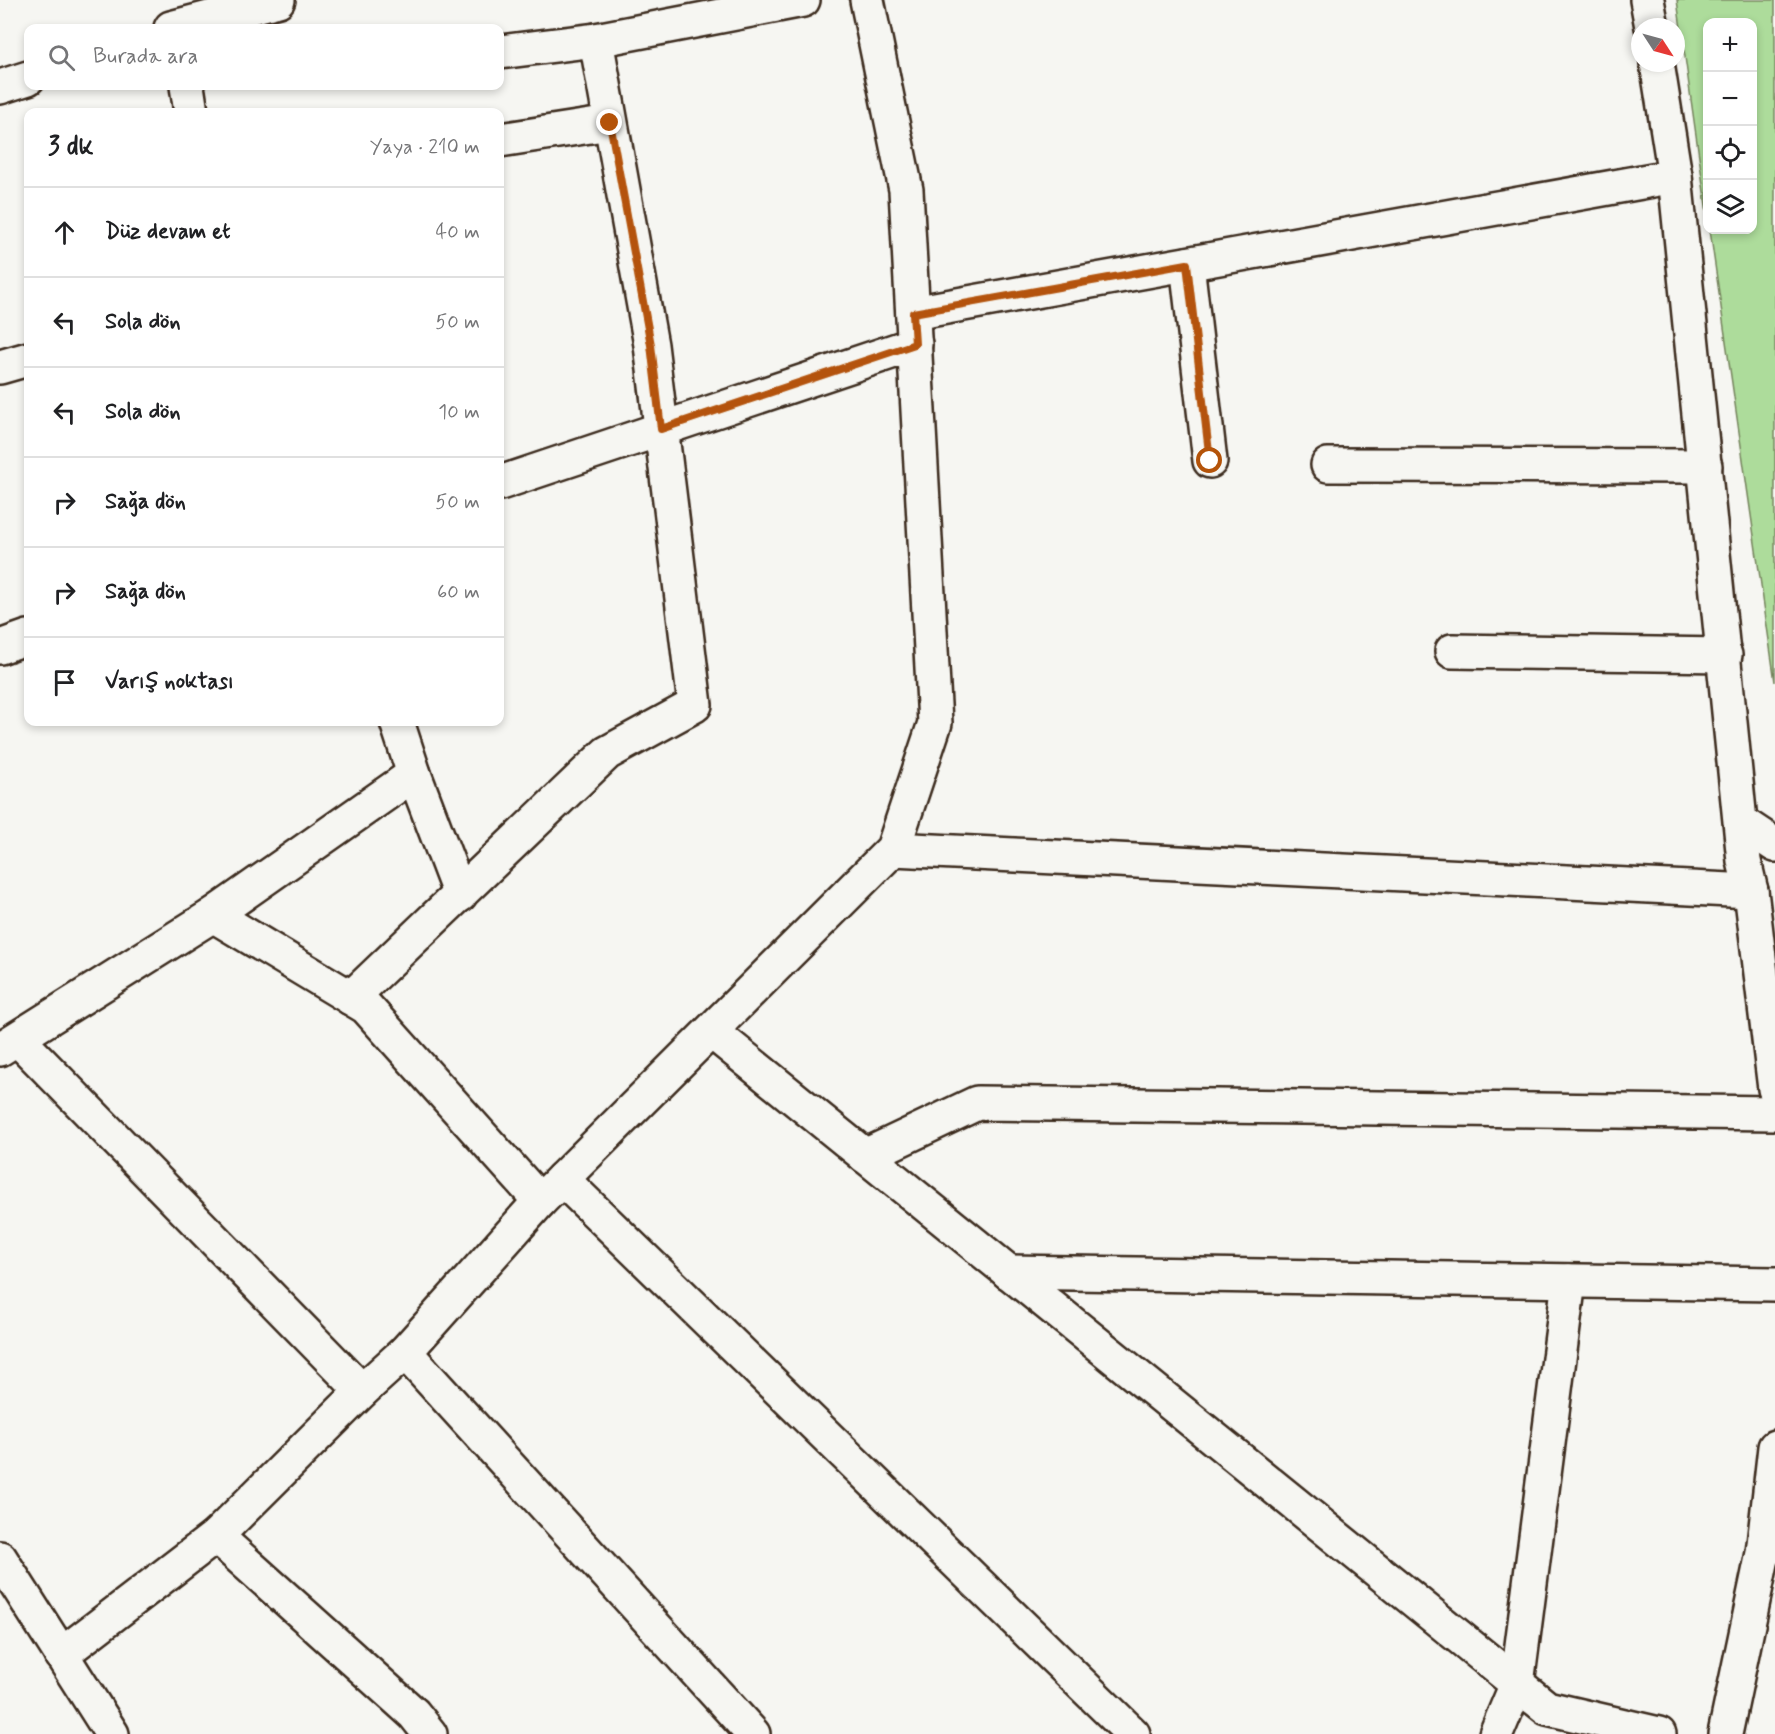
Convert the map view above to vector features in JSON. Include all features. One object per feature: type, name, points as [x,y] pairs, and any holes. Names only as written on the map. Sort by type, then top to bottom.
[{"type":"street","points":[[190,24],[278,0]]},
{"type":"street","points":[[504,52],[596,40],[803,0]]},
{"type":"street","points":[[61,1655],[216,1536],[362,1391],[405,1352],[551,1190],[893,849],[935,723],[906,190],[867,0]]},
{"type":"street","points":[[1647,0],[1650,18]]},
{"type":"street","points":[[351,998],[607,753],[695,705],[651,345],[596,40]]},
{"type":"street","points":[[1658,72],[1675,176],[1742,823],[1744,861],[1751,891],[1772,1043],[1775,1089]]},
{"type":"street","points":[[0,87],[24,79]]},
{"type":"street","points":[[188,90],[190,108]]},
{"type":"street","points":[[504,139],[610,123]]},
{"type":"street","points":[[504,482],[661,429],[914,329],[1187,264],[1675,176]]},
{"type":"street","points":[[1187,264],[1210,461]]},
{"type":"street","points":[[0,367],[24,359]]},
{"type":"street","points":[[1328,465],[1705,466]]},
{"type":"street","points":[[0,647],[24,638]]},
{"type":"street","points":[[1452,651],[1725,655]]},
{"type":"street","points":[[398,726],[459,895]]},
{"type":"street","points":[[362,1391],[9,1044],[213,915],[414,774]]},
{"type":"street","points":[[1742,823],[1775,845]]},
{"type":"street","points":[[893,849],[1751,891]]},
{"type":"street","points":[[213,915],[366,1007],[551,1190],[1133,1734]]},
{"type":"street","points":[[711,1031],[1547,1708],[1659,1734]]},
{"type":"street","points":[[865,1156],[977,1103],[1775,1113]]},
{"type":"street","points":[[1008,1272],[1775,1284]]},
{"type":"street","points":[[1496,1734],[1517,1684],[1569,1281]]},
{"type":"street","points":[[405,1352],[753,1734]]},
{"type":"street","points":[[1725,1734],[1763,1553],[1775,1447]]},
{"type":"street","points":[[216,1536],[414,1714],[430,1734]]},
{"type":"street","points":[[0,1558],[112,1734]]},
{"type":"green space","points":[[1677,0],[1775,0],[1775,682],[1711,234],[1757,234],[1757,18],[1703,18],[1703,185],[1685,57],[1685,18],[1680,18]]},
{"type":"route","points":[[610,123],[651,345],[661,429],[915,344],[913,313],[1187,264],[1210,461]]}]
